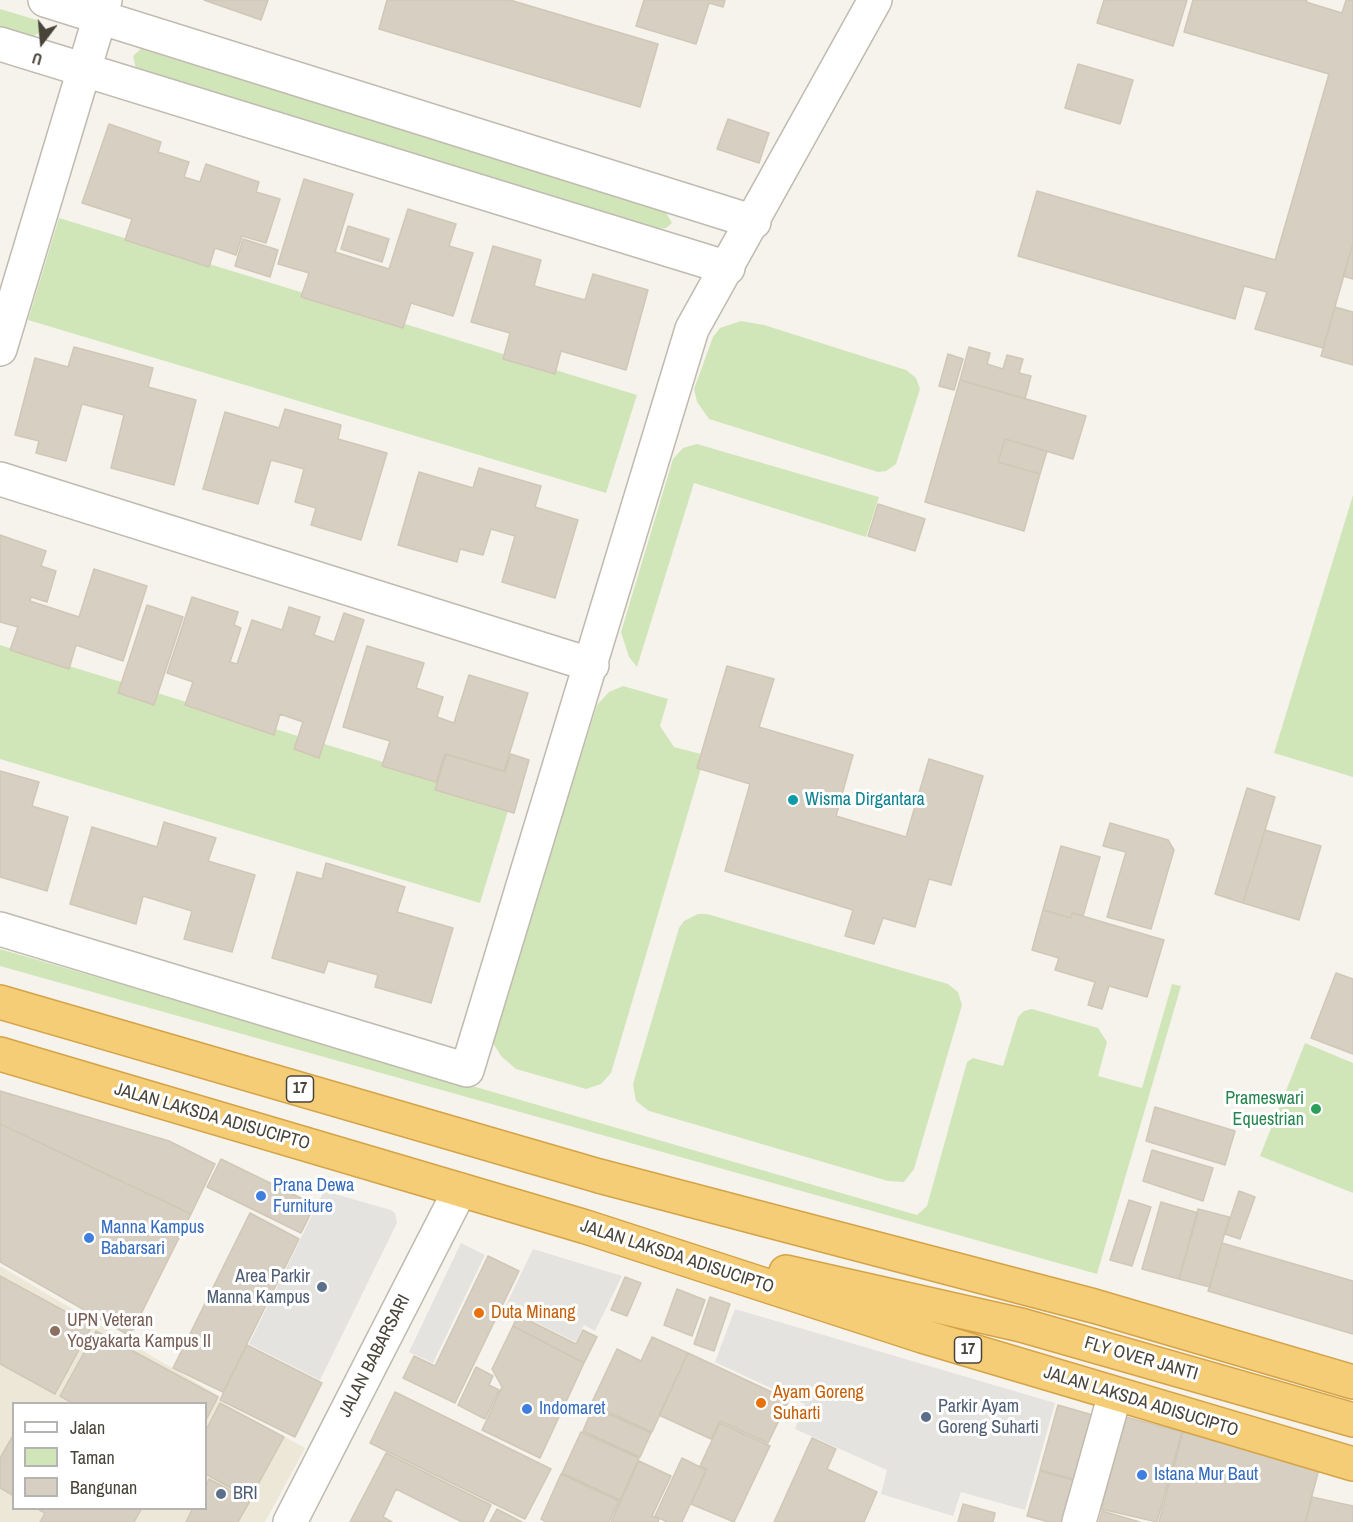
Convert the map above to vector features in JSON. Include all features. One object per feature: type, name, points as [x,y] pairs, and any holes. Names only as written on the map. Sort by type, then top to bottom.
[{"type":"highway","name":"17","points":[[0,1002],[599,1176],[1094,1306],[1353,1382]]},
{"type":"highway","name":"JALAN LAKSDA ADISUCIPTO","points":[[0,1054],[586,1227],[922,1336],[1353,1464]]},
{"type":"highway","name":"FLY OVER JANTI","points":[[586,1227],[1043,1331],[1353,1420]]},
{"type":"street","points":[[45,0],[103,8],[754,222]]},
{"type":"street","points":[[0,929],[467,1070],[592,665],[692,329],[754,222],[875,0]]},
{"type":"street","points":[[0,349],[12,263],[103,8]]},
{"type":"street","points":[[0,44],[728,268]]},
{"type":"street","points":[[0,479],[592,665]]},
{"type":"street","name":"JALAN BABARSARI","points":[[298,1519],[460,1190]]},
{"type":"street","points":[[1079,1522],[1115,1394]]},
{"type":"shaded area","name":"Area Parkir Manna Kampus","points":[[324,1191],[391,1210],[395,1213],[397,1223],[320,1380],[249,1344]]},
{"type":"shaded area","points":[[461,1243],[485,1255],[433,1363],[409,1352]]},
{"type":"shaded area","points":[[533,1249],[622,1276],[595,1331],[584,1325],[576,1342],[505,1307]]},
{"type":"shaded area","name":"UPN Veteran Yogyakarta Kampus II","points":[[0,1266],[219,1396],[218,1401],[305,1448],[265,1522],[0,1522]]},
{"type":"shaded area","name":"Parkir Ayam Goreng Suharti","points":[[735,1309],[1055,1403],[1025,1510],[961,1492],[953,1516],[881,1494],[887,1470],[795,1429],[805,1404],[715,1362]]},
{"type":"green space","points":[[0,9],[37,20],[40,32],[31,38],[0,28]]},
{"type":"green space","points":[[141,49],[664,209],[672,223],[666,228],[658,229],[136,69],[133,56]]},
{"type":"green space","points":[[59,218],[637,395],[606,493],[28,320]]},
{"type":"green space","points":[[741,321],[764,325],[906,370],[916,378],[920,389],[896,464],[886,471],[878,472],[709,419],[697,402],[694,389],[713,337],[720,328]]},
{"type":"green space","points":[[697,444],[879,497],[866,537],[694,483],[637,667],[629,657],[621,632],[673,459],[683,448]]},
{"type":"green space","points":[[1353,495],[1353,777],[1274,753]]},
{"type":"green space","points":[[0,645],[511,801],[480,903],[0,759]]},
{"type":"green space","points":[[623,686],[668,699],[660,726],[674,747],[705,755],[611,1073],[601,1084],[586,1089],[516,1069],[501,1056],[491,1040],[597,705],[609,692]]},
{"type":"green space","points":[[698,914],[707,914],[948,984],[958,992],[962,1005],[914,1169],[904,1182],[888,1181],[649,1111],[636,1101],[633,1084],[679,928],[684,921]]},
{"type":"green space","points":[[0,949],[917,1215],[927,1206],[967,1062],[973,1058],[1003,1066],[1018,1017],[1024,1011],[1032,1009],[1098,1028],[1107,1042],[1098,1076],[1142,1088],[1172,984],[1181,986],[1097,1274],[0,966]]},
{"type":"green space","name":"Prameswari Equestrian","points":[[1305,1043],[1353,1063],[1353,1193],[1260,1156]]},
{"type":"building","points":[[204,0],[268,0],[261,20]]},
{"type":"building","points":[[387,0],[510,0],[658,44],[640,107],[379,29]]},
{"type":"building","points":[[644,0],[725,0],[723,7],[709,3],[696,44],[636,26]]},
{"type":"building","points":[[1104,0],[1187,0],[1173,46],[1097,23]]},
{"type":"building","points":[[1193,0],[1307,0],[1306,2],[1342,13],[1346,0],[1353,0],[1353,244],[1323,348],[1255,329],[1267,292],[1244,286],[1235,319],[1018,256],[1037,191],[1275,260],[1329,74],[1184,32]]},
{"type":"building","points":[[1078,64],[1133,80],[1120,124],[1065,108]]},
{"type":"building","points":[[728,119],[769,133],[759,163],[717,149]]},
{"type":"building","points":[[109,124],[161,142],[158,152],[189,162],[184,177],[200,182],[206,164],[259,182],[256,192],[280,199],[266,243],[242,236],[236,255],[215,248],[209,267],[125,240],[132,219],[82,203]]},
{"type":"building","points":[[304,179],[353,194],[335,252],[389,269],[408,209],[456,224],[449,246],[473,253],[453,316],[411,303],[403,328],[301,297],[309,273],[278,264]]},
{"type":"building","points":[[348,226],[389,239],[382,262],[341,249]]},
{"type":"building","points":[[243,239],[278,250],[270,277],[235,266]]},
{"type":"building","points":[[1353,244],[1353,279],[1343,276]]},
{"type":"building","points":[[493,246],[541,260],[534,286],[585,300],[593,274],[648,290],[626,370],[561,351],[555,374],[503,359],[510,333],[471,322]]},
{"type":"building","points":[[1335,307],[1353,312],[1353,365],[1321,356]]},
{"type":"building","points":[[74,347],[153,368],[148,387],[196,400],[174,485],[111,468],[124,415],[82,404],[66,461],[36,453],[39,441],[15,435],[35,358],[68,367]]},
{"type":"building","points":[[969,347],[990,353],[987,364],[1003,369],[1007,355],[1023,359],[1019,373],[1031,376],[1025,399],[960,380]]},
{"type":"building","points":[[948,354],[963,359],[954,390],[939,386]]},
{"type":"building","points":[[960,380],[1086,416],[1073,459],[1005,439],[998,462],[1040,474],[1024,531],[925,502]]},
{"type":"building","points":[[285,409],[341,425],[338,439],[387,453],[361,540],[311,525],[316,508],[295,502],[304,469],[271,460],[258,504],[203,489],[225,412],[279,428]]},
{"type":"building","points":[[1005,439],[1047,451],[1040,474],[998,462]]},
{"type":"building","points":[[479,468],[541,486],[535,507],[578,520],[555,598],[502,582],[515,536],[491,529],[483,555],[460,549],[457,562],[398,545],[419,472],[473,488]]},
{"type":"building","points":[[878,504],[925,519],[915,551],[868,536]]},
{"type":"building","points":[[0,535],[46,551],[41,566],[56,571],[47,602],[31,597],[30,601],[79,617],[94,569],[147,586],[123,661],[76,645],[69,669],[10,650],[18,627],[0,622]]},
{"type":"building","points":[[192,597],[238,612],[234,625],[241,628],[230,662],[237,664],[252,620],[282,630],[289,607],[320,617],[314,635],[334,642],[344,613],[364,620],[319,758],[294,749],[303,722],[280,714],[274,735],[185,705],[193,682],[167,673]]},
{"type":"building","points":[[147,605],[183,617],[154,705],[118,693]]},
{"type":"building","points":[[367,646],[424,663],[416,688],[443,697],[437,717],[454,723],[469,675],[528,693],[504,771],[445,754],[436,782],[382,766],[390,741],[343,727]]},
{"type":"building","name":"Wisma Dirgantara","points":[[727,666],[774,679],[759,727],[853,755],[836,816],[906,837],[929,759],[983,776],[951,885],[929,879],[915,927],[883,918],[874,944],[845,936],[853,910],[725,871],[750,784],[697,768]]},
{"type":"building","points":[[446,754],[505,772],[511,754],[529,760],[514,813],[435,790]]},
{"type":"building","points":[[0,771],[39,782],[32,806],[68,817],[47,891],[0,877]]},
{"type":"building","points":[[1247,788],[1275,797],[1243,903],[1215,894]]},
{"type":"building","points":[[164,822],[216,838],[208,861],[255,875],[232,952],[184,939],[192,911],[143,896],[136,924],[70,904],[92,827],[157,847]]},
{"type":"building","points":[[1110,823],[1168,840],[1174,850],[1151,929],[1107,917],[1126,852],[1103,846]]},
{"type":"building","points":[[1265,830],[1321,846],[1299,920],[1243,903]]},
{"type":"building","points":[[1061,846],[1100,857],[1083,916],[1072,913],[1071,918],[1043,910]]},
{"type":"building","points":[[326,863],[405,887],[397,912],[453,928],[431,1003],[375,987],[378,975],[328,961],[324,973],[272,958],[297,872],[322,879]]},
{"type":"building","points":[[1043,910],[1071,918],[1072,913],[1164,940],[1147,997],[1109,986],[1102,1009],[1088,1005],[1095,982],[1055,970],[1059,958],[1032,950]]},
{"type":"building","points":[[1336,973],[1353,979],[1353,1054],[1311,1038]]},
{"type":"building","points":[[0,1091],[169,1141],[215,1164],[191,1214],[0,1124]]},
{"type":"building","points":[[1155,1107],[1235,1131],[1225,1165],[1146,1141]]},
{"type":"building","name":"Manna Kampus Babarsari","points":[[0,1124],[191,1214],[130,1336],[0,1262]]},
{"type":"building","points":[[1152,1150],[1213,1168],[1203,1201],[1143,1181]]},
{"type":"building","name":"Prana Dewa Furniture","points":[[221,1159],[315,1205],[301,1233],[207,1187]]},
{"type":"building","points":[[1239,1191],[1255,1197],[1240,1239],[1225,1234]]},
{"type":"building","points":[[1129,1200],[1151,1207],[1132,1266],[1110,1260]]},
{"type":"building","points":[[1161,1202],[1198,1213],[1179,1279],[1142,1269]]},
{"type":"building","points":[[1198,1209],[1229,1217],[1210,1287],[1179,1279]]},
{"type":"building","points":[[250,1213],[299,1239],[223,1392],[173,1368]]},
{"type":"building","points":[[1222,1243],[1353,1281],[1353,1334],[1208,1291]]},
{"type":"building","name":"Duta Minang","points":[[488,1256],[519,1271],[455,1403],[403,1378],[414,1356],[435,1366]]},
{"type":"building","points":[[0,1276],[92,1326],[55,1394],[0,1364]]},
{"type":"building","points":[[625,1277],[641,1283],[627,1316],[611,1310]]},
{"type":"building","points":[[677,1289],[705,1300],[692,1336],[664,1325]]},
{"type":"building","points":[[710,1297],[730,1304],[714,1351],[694,1344]]},
{"type":"building","points":[[518,1315],[576,1344],[583,1330],[597,1337],[584,1363],[513,1326]]},
{"type":"building","name":"Indomaret","points":[[513,1326],[584,1363],[540,1458],[482,1430],[502,1387],[492,1369]]},
{"type":"building","points":[[96,1331],[218,1397],[207,1418],[207,1402],[70,1402],[60,1396]]},
{"type":"building","points":[[652,1337],[688,1353],[652,1432],[591,1404],[617,1349],[641,1361]]},
{"type":"building","points":[[247,1345],[322,1383],[295,1437],[220,1400]]},
{"type":"building","points":[[688,1353],[789,1400],[768,1443],[720,1421],[711,1439],[659,1415]]},
{"type":"building","points":[[476,1367],[493,1376],[489,1385],[499,1390],[485,1419],[458,1405]]},
{"type":"building","points":[[395,1392],[551,1469],[525,1519],[370,1443]]},
{"type":"building","points":[[220,1403],[284,1437],[250,1499],[207,1475],[207,1428]]},
{"type":"building","points":[[1058,1405],[1103,1418],[1084,1482],[1040,1470]]},
{"type":"building","points":[[593,1407],[651,1433],[640,1457],[583,1431]]},
{"type":"building","points":[[1126,1417],[1182,1432],[1157,1522],[1101,1509]]},
{"type":"building","points":[[720,1423],[770,1446],[734,1522],[691,1504],[707,1469],[700,1466]]},
{"type":"building","points":[[581,1432],[639,1458],[620,1500],[562,1473]]},
{"type":"building","points":[[1183,1432],[1319,1469],[1305,1522],[1159,1522]]},
{"type":"building","points":[[12,1437],[12,1495],[0,1488],[0,1458]]},
{"type":"building","points":[[812,1438],[836,1449],[827,1469],[877,1492],[864,1522],[774,1522]]},
{"type":"building","points":[[386,1453],[491,1505],[483,1522],[462,1522],[396,1489],[383,1517],[392,1522],[350,1522]]},
{"type":"building","points":[[682,1458],[706,1470],[682,1522],[667,1522],[655,1516]]},
{"type":"building","points":[[639,1461],[671,1476],[652,1516],[659,1519],[658,1522],[611,1522]]},
{"type":"building","points":[[1040,1471],[1084,1483],[1073,1522],[1049,1522],[1027,1516]]},
{"type":"building","points":[[561,1474],[619,1501],[609,1522],[546,1522],[541,1519]]},
{"type":"building","name":"BRI","points":[[209,1479],[250,1501],[238,1522],[186,1522],[192,1510],[207,1510]]},
{"type":"building","points":[[1312,1497],[1353,1506],[1353,1522],[1306,1522]]},
{"type":"building","points":[[963,1504],[995,1513],[993,1522],[958,1522]]},
{"type":"building","points":[[497,1509],[522,1522],[490,1522]]},
{"type":"building","points":[[40,1510],[141,1510],[134,1522],[40,1522],[45,1513]]},
{"type":"building","points":[[1102,1511],[1140,1522],[1099,1522]]},
{"type":"place","name":"Wisma Dirgantara","points":[[793,800]]},
{"type":"place","name":"Prameswari Equestrian","points":[[1316,1109]]},
{"type":"place","name":"Prana Dewa Furniture","points":[[261,1196]]},
{"type":"place","name":"Manna Kampus Babarsari","points":[[89,1238]]},
{"type":"place","name":"Area Parkir Manna Kampus","points":[[322,1287]]},
{"type":"place","name":"Duta Minang","points":[[479,1313]]},
{"type":"place","name":"UPN Veteran Yogyakarta Kampus II","points":[[55,1331]]},
{"type":"place","name":"Ayam Goreng Suharti","points":[[761,1403]]},
{"type":"place","name":"Indomaret","points":[[527,1409]]},
{"type":"place","name":"Parkir Ayam Goreng Suharti","points":[[926,1417]]},
{"type":"place","name":"Istana Mur Baut","points":[[1142,1475]]},
{"type":"place","name":"BRI","points":[[221,1494]]}]
